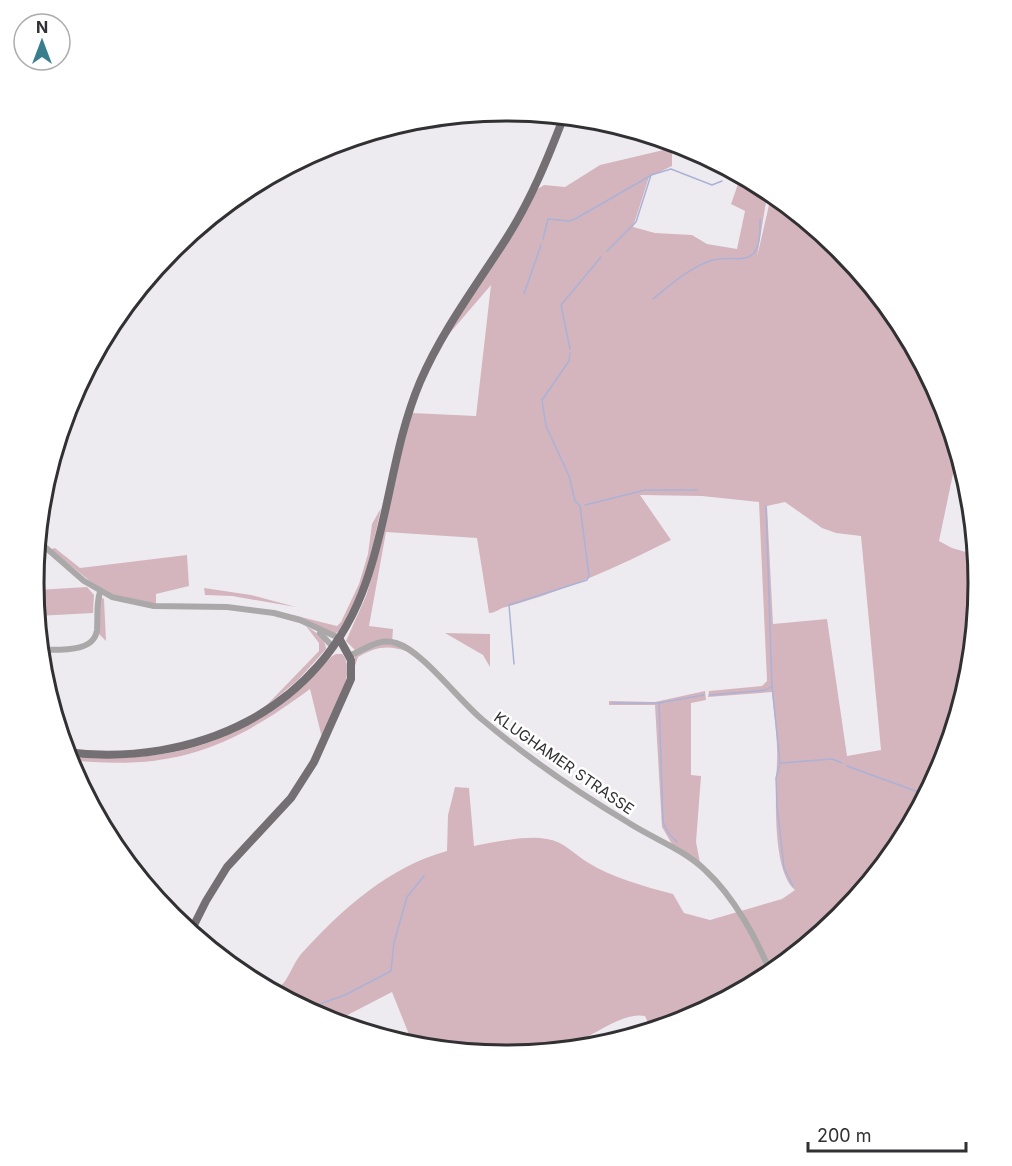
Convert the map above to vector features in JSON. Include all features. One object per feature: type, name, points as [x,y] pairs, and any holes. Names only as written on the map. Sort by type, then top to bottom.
[{"type":"main road","points":[[76,752],[148,754],[212,738],[240,726],[282,699],[309,675],[333,647],[353,614],[367,580],[399,442],[420,382],[448,326],[519,218],[539,179],[561,124]]},
{"type":"main road","points":[[194,925],[227,867],[278,813],[306,777],[349,684],[351,669],[349,656],[339,638]]},
{"type":"main road","points":[[333,647],[349,656]]},
{"type":"street","points":[[45,546],[100,592],[121,600],[154,606],[227,607],[274,614],[300,620],[317,630],[339,638]]},
{"type":"street","points":[[48,650],[80,648],[92,641],[96,632],[100,592]]},
{"type":"street","points":[[317,630],[333,647]]},
{"type":"street","name":"KLUGHAMER STRASSE","points":[[349,656],[384,641],[402,645],[418,657],[480,718],[544,767],[601,806],[692,859],[712,876],[725,892],[767,965]]},
{"type":"shaded area","points":[[666,149],[672,152],[672,166],[649,177],[633,227],[655,233],[692,235],[707,244],[737,249],[745,211],[731,204],[738,184],[741,185],[766,200],[757,257],[770,203],[811,235],[854,278],[891,326],[921,378],[953,463],[954,468],[939,541],[968,553],[968,613],[965,643],[953,703],[944,732],[921,788],[907,814],[891,840],[854,888],[811,931],[788,950],[763,968],[711,998],[648,1023],[645,1016],[635,1016],[614,1022],[583,1039],[536,1045],[476,1045],[446,1042],[409,1035],[392,992],[345,1016],[280,987],[302,953],[350,906],[406,867],[447,851],[448,815],[455,787],[469,788],[474,846],[520,838],[553,840],[607,873],[673,894],[684,913],[710,920],[782,899],[795,890],[787,880],[778,848],[777,744],[772,692],[708,697],[709,691],[762,686],[767,681],[759,502],[702,496],[640,495],[671,540],[570,586],[489,613],[477,538],[386,532],[369,626],[393,629],[392,643],[409,652],[395,648],[377,649],[358,657],[355,666],[355,650],[346,641],[366,596],[374,570],[385,515],[412,413],[476,416],[491,285],[443,341],[536,190],[544,185],[565,187],[600,165]],"holes":[[[785,502],[822,528],[836,533],[861,536],[881,750],[847,756],[827,619],[773,624],[767,506]]]},
{"type":"shaded area","points":[[381,508],[360,587],[347,618],[338,632],[334,634],[293,615],[337,626],[341,622],[359,584],[368,554],[372,524]]},
{"type":"shaded area","points":[[55,548],[80,568],[187,555],[189,586],[156,594],[156,604],[103,592],[51,549]]},
{"type":"shaded area","points":[[87,587],[94,595],[93,613],[44,616],[44,590]]},
{"type":"shaded area","points":[[204,588],[251,595],[296,607],[232,596],[205,595]]},
{"type":"shaded area","points":[[101,597],[104,599],[106,641],[99,634]]},
{"type":"shaded area","points":[[306,626],[322,638],[326,649],[299,679],[262,710],[319,651],[319,643]]},
{"type":"shaded area","points":[[445,633],[490,634],[490,667],[483,655]]},
{"type":"shaded area","points":[[342,654],[346,662],[346,683],[322,738],[310,689],[252,727],[225,741],[197,751],[138,762],[105,763],[79,760],[77,756],[126,757],[182,750],[235,732],[286,701],[332,657]]},
{"type":"shaded area","points":[[705,691],[706,700],[691,703],[691,775],[701,776],[696,842],[700,863],[672,844],[662,827],[655,705],[609,705],[609,701],[655,702]]},
{"type":"waterway","points":[[607,251],[636,222],[651,175],[671,169],[712,185],[722,181]]},
{"type":"waterway","points":[[543,239],[548,219],[569,221],[575,219],[650,176]]},
{"type":"waterway","points":[[653,299],[700,265],[717,259],[745,258],[751,255],[756,249],[760,219]]},
{"type":"waterway","points":[[524,294],[541,245]]},
{"type":"waterway","points":[[570,349],[561,305],[601,257]]},
{"type":"waterway","points":[[514,664],[509,605],[587,580],[589,576],[580,506],[575,501],[569,476],[546,426],[542,400],[569,361],[570,353]]},
{"type":"waterway","points":[[585,505],[645,490],[697,490]]},
{"type":"waterway","points":[[710,695],[766,690],[772,686],[766,506]]},
{"type":"waterway","points":[[772,686],[780,763],[776,778],[777,805],[784,868],[793,886]]},
{"type":"waterway","points":[[612,703],[659,703],[704,695]]},
{"type":"waterway","points":[[659,703],[663,822],[669,834],[677,842]]},
{"type":"waterway","points":[[781,763],[832,759],[842,763]]},
{"type":"waterway","points":[[847,766],[919,792]]},
{"type":"waterway","points":[[317,1005],[345,995],[391,971],[394,943],[407,897],[424,876]]}]
